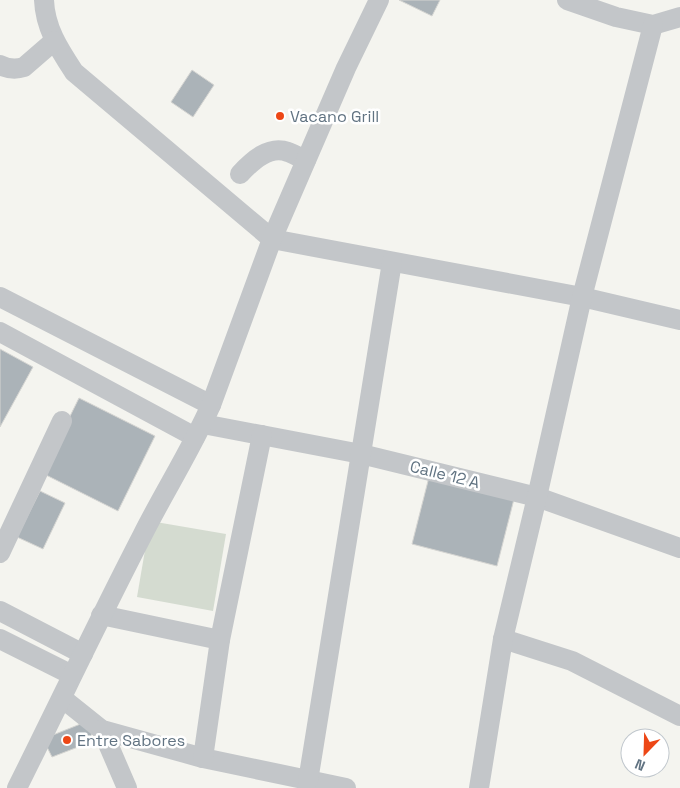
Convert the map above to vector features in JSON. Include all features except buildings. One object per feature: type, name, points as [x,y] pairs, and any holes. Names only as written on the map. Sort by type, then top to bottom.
[{"type":"street","points":[[44,0],[44,9],[54,41],[74,72],[272,239],[582,297],[680,320]]},
{"type":"street","points":[[17,788],[101,615],[212,404],[272,239],[346,68],[379,0]]},
{"type":"street","points":[[567,0],[616,17],[653,25],[680,17]]},
{"type":"street","points":[[480,788],[503,639],[582,297],[653,25]]},
{"type":"street","points":[[0,65],[18,69],[24,67],[54,41]]},
{"type":"street","points":[[240,174],[251,162],[270,151],[286,151],[306,160]]},
{"type":"street","points":[[308,781],[392,262]]},
{"type":"street","points":[[0,297],[212,404]]},
{"type":"street","name":"Calle 12 A","points":[[0,332],[199,431],[262,435],[361,454],[537,497],[680,548]]},
{"type":"street","points":[[0,552],[62,421]]},
{"type":"street","points":[[203,758],[220,640],[262,435]]},
{"type":"street","points":[[0,611],[83,654]]},
{"type":"street","points":[[101,615],[220,640]]},
{"type":"street","points":[[0,639],[72,675]]},
{"type":"street","points":[[503,639],[572,661],[680,716]]},
{"type":"street","points":[[62,698],[102,730],[203,758],[346,788]]},
{"type":"street","points":[[102,730],[128,788]]},
{"type":"shaded area","points":[[150,521],[226,534],[213,611],[137,597]]},
{"type":"place","name":"Vacano Grill","points":[[280,116]]},
{"type":"place","name":"Entre Sabores","points":[[67,740]]}]
